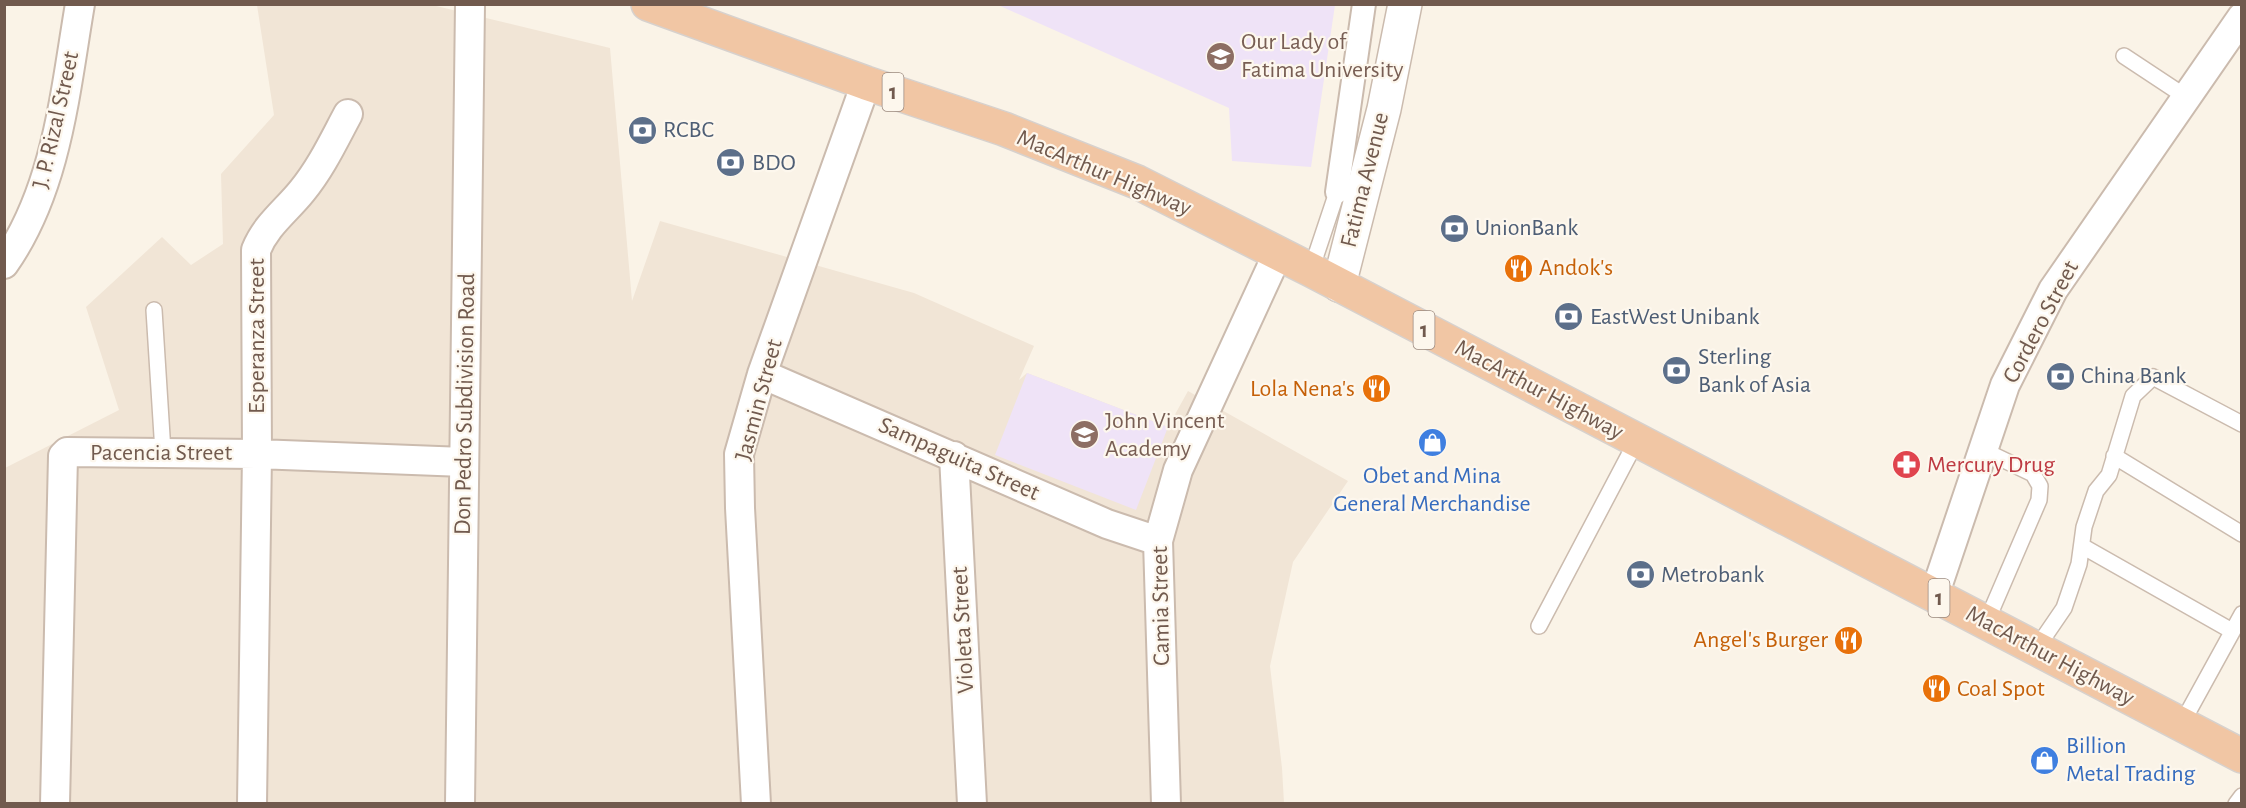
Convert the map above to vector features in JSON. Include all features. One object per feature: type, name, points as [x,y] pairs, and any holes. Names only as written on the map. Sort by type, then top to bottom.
[{"type":"highway","name":"MacArthur Highway","points":[[648,4],[866,83],[1004,129],[1137,182],[1278,253],[2241,756]]},
{"type":"street","name":"J. P. Rizal Street","points":[[4,264],[21,240],[45,182],[59,126],[80,4]]},
{"type":"street","name":"Don Pedro Subdivision Road","points":[[460,804],[470,4]]},
{"type":"street","points":[[1337,192],[1364,4]]},
{"type":"street","name":"Fatima Avenue","points":[[1325,278],[1384,108],[1405,4]]},
{"type":"street","name":"Cordero Street","points":[[1934,596],[2005,385],[2053,290],[2241,17]]},
{"type":"street","name":"Jasmin Street","points":[[756,804],[739,454],[762,374],[866,83]]},
{"type":"street","name":"Esperanza Street","points":[[252,804],[257,454],[256,250],[261,236],[302,192],[348,114]]},
{"type":"street","name":"Camia Street","points":[[1166,804],[1158,541],[1178,470],[1278,253]]},
{"type":"street","name":"Sampaguita Street","points":[[762,374],[1107,524],[1158,541]]},
{"type":"street","name":"Pacencia Street","points":[[55,804],[63,456],[67,452],[257,454],[464,462]]},
{"type":"street","name":"Violeta Street","points":[[954,456],[972,804]]},
{"type":"lane","points":[[2124,56],[2186,97]]},
{"type":"lane","points":[[1325,278],[1337,192]]},
{"type":"lane","points":[[153,310],[163,452]]},
{"type":"lane","points":[[2036,649],[2064,608],[2079,564],[2084,527],[2096,491],[2109,475],[2133,396],[2153,377],[2241,424]]},
{"type":"lane","points":[[1539,626],[1637,441]]},
{"type":"lane","points":[[1983,450],[2033,474],[2040,486],[2039,500],[1986,623]]},
{"type":"lane","points":[[2114,456],[2241,534]]},
{"type":"lane","points":[[2082,546],[2232,631]]},
{"type":"lane","points":[[2181,725],[2241,614]]},
{"type":"lane","points":[[2236,804],[2241,796]]},
{"type":"shaded area","points":[[257,5],[432,5],[610,48],[632,301],[660,221],[914,293],[1034,346],[1019,380],[1027,373],[1168,427],[1188,391],[1348,481],[1293,562],[1270,666],[1284,803],[5,804],[5,468],[119,410],[86,307],[162,237],[191,265],[223,244],[221,174],[274,115]]},
{"type":"shaded area","name":"Our Lady of Fatima University","points":[[998,5],[1335,5],[1311,167],[1232,161],[1229,108]]},
{"type":"shaded area","name":"John Vincent Academy","points":[[1027,373],[1168,427],[1136,510],[995,455]]},
{"type":"place","name":"Our Lady of Fatima University","points":[[1220,56]]},
{"type":"place","name":"RCBC","points":[[642,130]]},
{"type":"place","name":"BDO","points":[[731,163]]},
{"type":"place","name":"UnionBank","points":[[1454,228]]},
{"type":"place","name":"Andok's","points":[[1518,268]]},
{"type":"place","name":"EastWest Unibank","points":[[1569,317]]},
{"type":"place","name":"Sterling Bank of Asia","points":[[1677,371]]},
{"type":"place","name":"China Bank","points":[[2060,376]]},
{"type":"place","name":"Lola Nena's","points":[[1376,389]]},
{"type":"place","name":"John Vincent Academy","points":[[1084,435]]},
{"type":"place","name":"Obet and Mina General Merchandise","points":[[1432,443]]},
{"type":"place","name":"Mercury Drug","points":[[1906,465]]},
{"type":"place","name":"Metrobank","points":[[1640,575]]},
{"type":"place","name":"Angel's Burger","points":[[1849,640]]},
{"type":"place","name":"Coal Spot","points":[[1936,689]]},
{"type":"place","name":"Billion Metal Trading","points":[[2045,760]]}]
